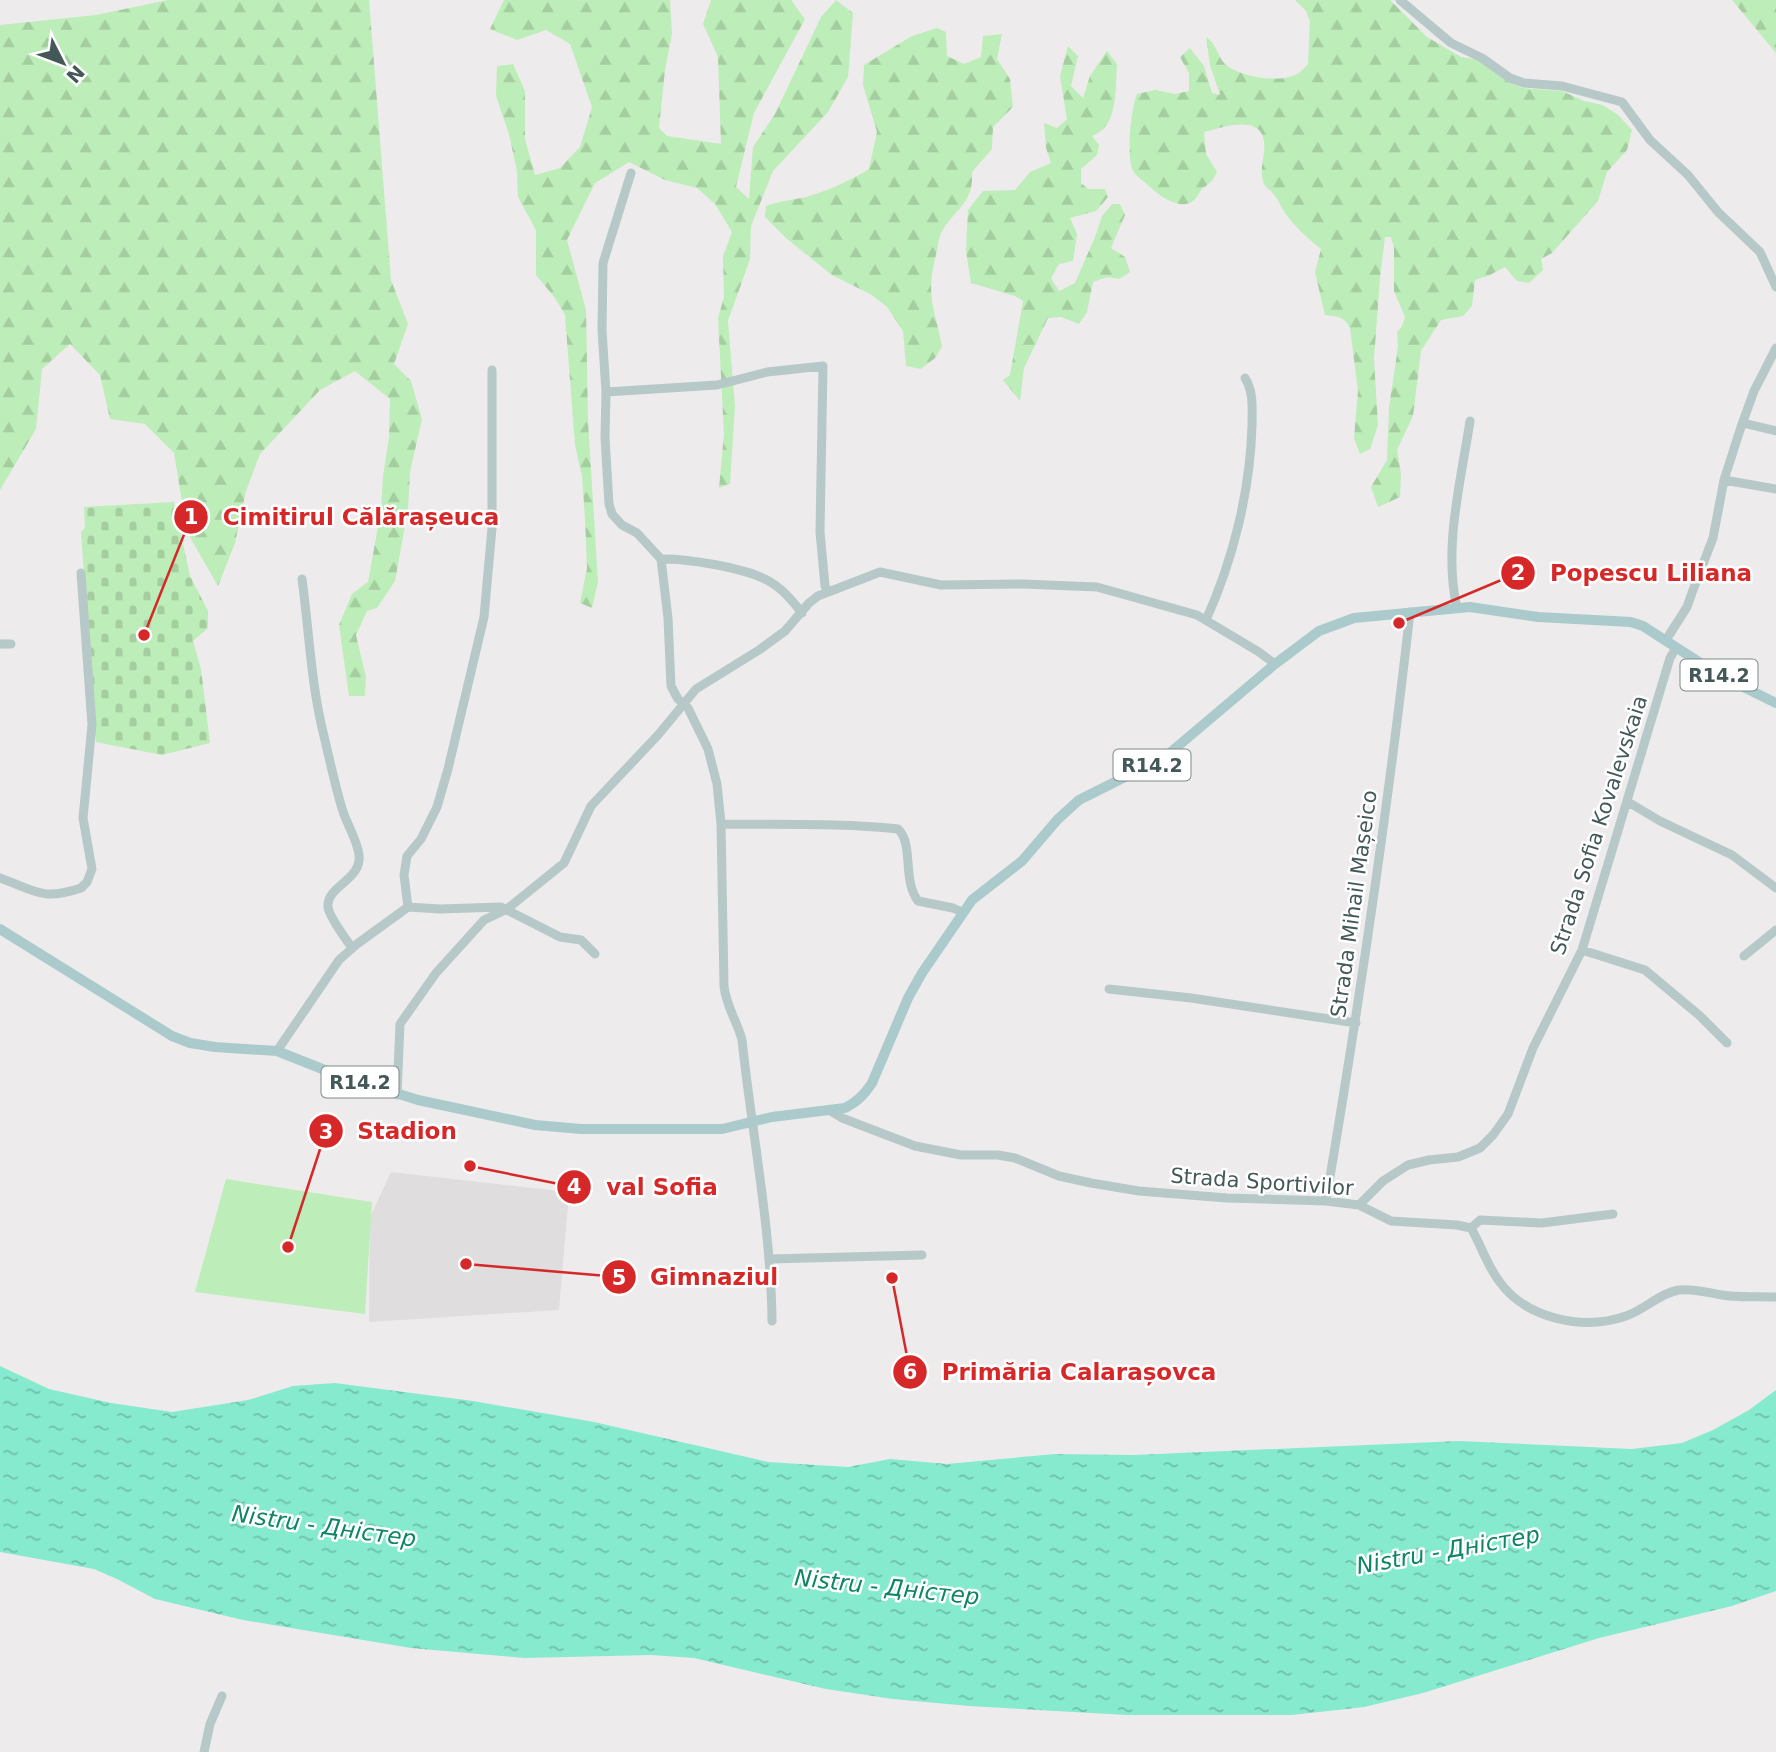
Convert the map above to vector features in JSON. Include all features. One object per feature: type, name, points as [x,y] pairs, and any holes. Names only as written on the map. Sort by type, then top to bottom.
[{"type":"main road","name":"R14.2","points":[[0,929],[173,1036],[190,1043],[277,1051],[397,1094],[559,1128],[722,1129],[772,1117],[845,1108],[864,1095],[872,1083],[913,990],[962,912],[983,891],[1026,857],[1058,819],[1079,800],[1165,757],[1275,664],[1319,631],[1333,624],[1354,618],[1470,607],[1538,617],[1631,622],[1643,626],[1719,675],[1776,703]]},
{"type":"street","points":[[1399,0],[1451,43],[1482,58],[1510,78],[1524,83],[1562,86],[1622,102],[1650,140],[1688,175],[1718,212],[1759,252],[1776,287]]},
{"type":"street","points":[[631,173],[603,263],[605,438],[612,514],[628,530],[637,533],[661,559],[668,618],[669,674],[674,694],[688,709],[708,750],[717,784],[721,824],[725,999],[742,1040],[771,1259],[772,1321]]},
{"type":"street","points":[[1666,640],[1687,607],[1710,547],[1724,480],[1754,391],[1776,348]]},
{"type":"street","points":[[606,392],[717,385],[767,372],[823,366],[820,532],[825,586],[828,591]]},
{"type":"street","points":[[408,907],[404,875],[407,856],[421,839],[436,807],[448,769],[484,617],[492,528],[492,370]]},
{"type":"street","points":[[1206,620],[1218,592],[1249,476],[1252,403],[1251,390],[1245,378]]},
{"type":"street","points":[[1457,608],[1452,588],[1452,561],[1456,512],[1470,421]]},
{"type":"street","points":[[1743,423],[1776,431]]},
{"type":"street","points":[[1724,480],[1776,489]]},
{"type":"street","points":[[661,559],[697,562],[764,578],[786,592],[802,612]]},
{"type":"street","points":[[397,1094],[399,1029],[403,1018],[436,973],[484,920],[507,909],[564,863],[591,806],[700,685],[785,631],[809,603],[828,591],[880,572],[941,585],[1097,587],[1197,615],[1275,664]]},
{"type":"street","points":[[0,878],[33,893],[45,895],[81,888],[90,874],[92,864],[83,818],[92,717],[81,573]]},
{"type":"street","points":[[302,579],[321,722],[341,807],[358,850],[359,861],[354,872],[333,892],[328,908],[352,948]]},
{"type":"street","name":"Strada Mihail Mașeico","points":[[1326,1201],[1356,1023],[1399,712],[1410,612]]},
{"type":"street","points":[[0,645],[11,644]]},
{"type":"street","name":"Strada Sofia Kovalevskaia","points":[[1359,1205],[1395,1172],[1429,1160],[1468,1155],[1480,1148],[1508,1114],[1533,1048],[1582,950],[1670,658],[1676,648]]},
{"type":"street","points":[[1628,802],[1660,821],[1732,855],[1776,888]]},
{"type":"street","points":[[721,824],[818,823],[898,829],[906,841],[910,883],[912,893],[918,901],[962,912]]},
{"type":"street","points":[[277,1051],[339,960],[408,907],[501,907],[560,937],[582,940],[595,954]]},
{"type":"street","points":[[1744,956],[1776,930]]},
{"type":"street","points":[[1582,950],[1645,970],[1700,1016],[1727,1043]]},
{"type":"street","points":[[1109,989],[1191,998],[1356,1023]]},
{"type":"street","name":"Strada Sportivilor","points":[[829,1110],[842,1118],[915,1146],[961,1155],[1003,1156],[1059,1176],[1139,1191],[1227,1198],[1326,1201],[1359,1205],[1391,1221],[1471,1228],[1480,1220],[1542,1223],[1613,1214]]},
{"type":"street","points":[[1471,1228],[1500,1283],[1522,1303],[1558,1319],[1581,1323],[1603,1322],[1628,1316],[1679,1290],[1776,1297]]},
{"type":"street","points":[[771,1259],[922,1255]]},
{"type":"street","points":[[204,1752],[210,1724],[222,1696]]},
{"type":"shaded area","points":[[391,1172],[560,1191],[568,1205],[559,1310],[369,1322],[370,1217]]},
{"type":"green space","points":[[168,0],[369,0],[391,280],[408,324],[394,364],[411,381],[422,419],[410,472],[408,509],[395,581],[377,608],[367,611],[356,635],[366,677],[365,696],[349,696],[339,625],[352,594],[368,582],[381,510],[390,399],[355,371],[320,390],[260,454],[246,491],[235,543],[218,586],[187,532],[174,453],[145,424],[110,419],[100,375],[70,344],[42,369],[36,429],[0,490],[0,25],[96,15]]},
{"type":"green space","points":[[504,0],[670,0],[672,34],[659,128],[667,136],[721,144],[718,57],[703,24],[711,0],[791,0],[805,19],[754,113],[736,187],[749,199],[753,147],[775,114],[821,17],[836,0],[853,13],[848,77],[828,112],[773,171],[751,226],[750,259],[728,321],[735,406],[730,484],[719,488],[724,434],[718,318],[724,297],[723,256],[732,232],[715,204],[697,188],[665,180],[629,162],[595,183],[567,240],[586,310],[588,421],[598,582],[592,608],[580,603],[587,568],[585,518],[582,476],[575,445],[565,315],[536,275],[536,230],[518,197],[517,171],[509,134],[496,96],[497,66],[513,64],[525,91],[525,139],[535,175],[560,168],[580,147],[592,107],[570,44],[546,30],[517,40],[490,29]]},
{"type":"green space","points":[[1295,0],[1390,0],[1427,37],[1461,57],[1474,59],[1495,69],[1505,80],[1522,88],[1562,91],[1584,101],[1602,105],[1617,114],[1632,130],[1627,150],[1607,172],[1598,201],[1552,253],[1541,259],[1543,270],[1529,283],[1517,281],[1505,267],[1475,280],[1472,306],[1463,316],[1441,320],[1421,351],[1413,416],[1397,450],[1401,474],[1400,497],[1378,507],[1371,487],[1387,460],[1389,407],[1398,347],[1397,332],[1405,317],[1394,291],[1394,248],[1391,237],[1385,237],[1374,359],[1378,425],[1370,449],[1360,454],[1354,438],[1358,391],[1350,328],[1346,321],[1325,315],[1315,272],[1321,249],[1291,221],[1264,184],[1264,142],[1261,133],[1248,125],[1204,132],[1206,154],[1217,172],[1213,180],[1188,204],[1170,201],[1158,194],[1134,173],[1131,164],[1130,132],[1137,94],[1155,90],[1175,94],[1189,91],[1189,73],[1180,57],[1190,48],[1204,66],[1212,93],[1220,95],[1210,65],[1206,37],[1225,64],[1239,72],[1259,77],[1288,77],[1297,74],[1308,64],[1310,21],[1306,11]]},
{"type":"green space","points":[[1732,0],[1776,0],[1776,53]]},
{"type":"green space","points":[[937,28],[946,32],[947,56],[964,64],[981,57],[983,36],[1002,34],[997,59],[1010,79],[1013,107],[993,127],[992,149],[972,172],[967,199],[940,236],[931,292],[942,347],[935,358],[921,369],[906,366],[903,331],[887,307],[872,295],[832,275],[786,238],[765,217],[766,206],[822,192],[869,169],[877,132],[863,85],[864,65],[912,36]]},
{"type":"green space","points":[[1068,46],[1078,56],[1071,86],[1083,98],[1090,76],[1107,51],[1117,64],[1111,116],[1101,131],[1092,136],[1099,145],[1097,155],[1081,169],[1081,183],[1088,189],[1105,189],[1108,197],[1096,211],[1070,218],[1077,234],[1073,261],[1059,264],[1051,278],[1059,291],[1075,283],[1102,216],[1112,204],[1120,204],[1125,215],[1111,248],[1125,257],[1130,272],[1119,279],[1107,277],[1093,282],[1087,312],[1079,324],[1061,317],[1048,318],[1024,368],[1020,401],[1003,380],[1010,375],[1023,301],[1015,296],[971,283],[966,251],[968,210],[983,191],[1015,190],[1030,172],[1051,163],[1046,148],[1044,123],[1057,128],[1067,119],[1060,76]]},
{"type":"green space","points":[[174,502],[190,576],[208,611],[208,628],[193,641],[201,669],[210,743],[162,755],[96,742],[81,532],[85,528],[84,507]]},
{"type":"green space","points":[[226,1179],[372,1202],[365,1314],[195,1292]]},
{"type":"water","name":"Nistru - Дністер","points":[[0,1366],[49,1389],[111,1403],[172,1412],[248,1400],[293,1386],[335,1383],[473,1401],[594,1422],[768,1462],[848,1467],[890,1459],[947,1464],[1055,1454],[1134,1455],[1459,1441],[1632,1449],[1682,1443],[1749,1410],[1776,1390],[1776,1591],[1732,1606],[1599,1638],[1423,1693],[1364,1707],[1292,1715],[1127,1715],[969,1706],[826,1689],[694,1658],[651,1655],[524,1658],[411,1648],[243,1620],[155,1599],[94,1569],[0,1552]]},
{"type":"place","name":"Popescu Liliana","points":[[1399,623]]},
{"type":"place","name":"Cimitirul Călărașeuca","points":[[144,635]]},
{"type":"place","name":"val Sofia","points":[[470,1166]]},
{"type":"place","name":"Stadion","points":[[288,1247]]},
{"type":"place","name":"Gimnaziul","points":[[466,1264]]},
{"type":"place","name":"Primăria Calarașovca","points":[[892,1278]]}]
